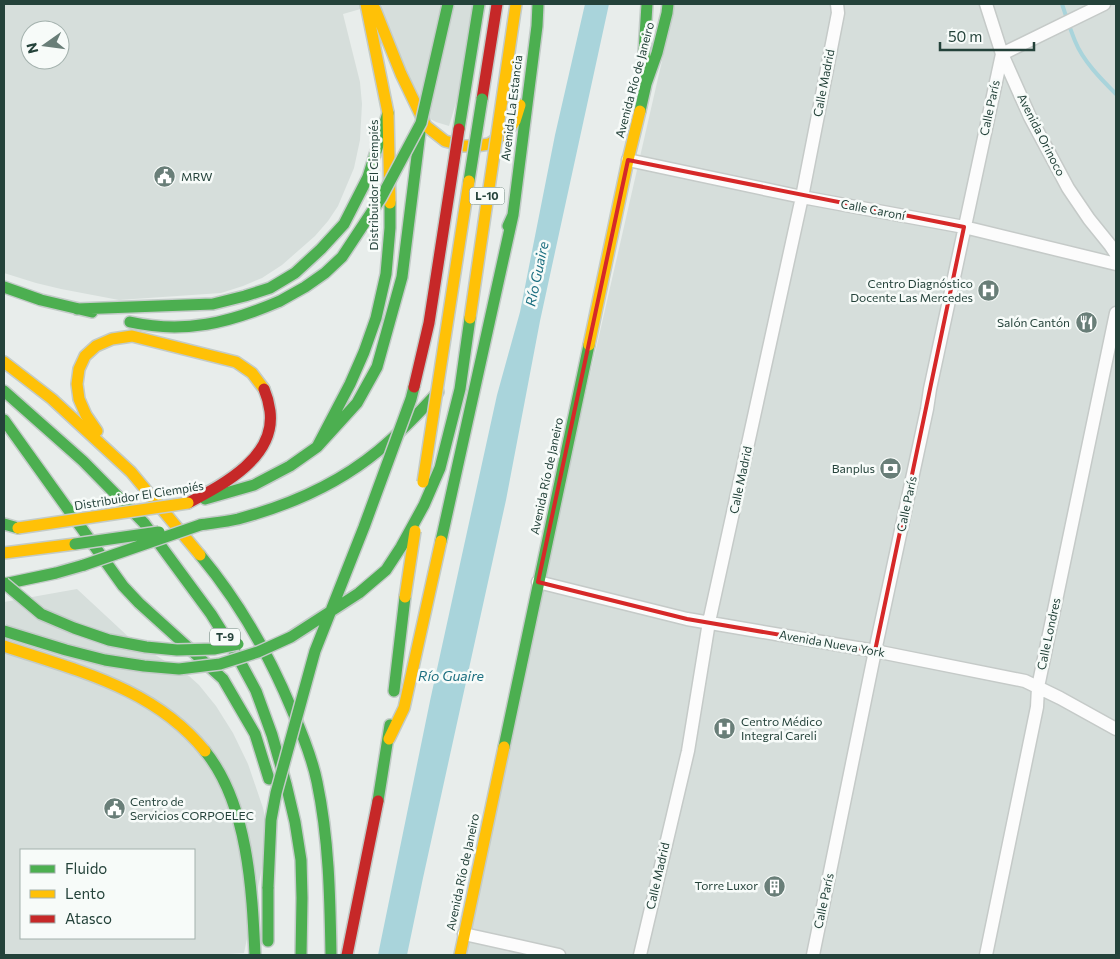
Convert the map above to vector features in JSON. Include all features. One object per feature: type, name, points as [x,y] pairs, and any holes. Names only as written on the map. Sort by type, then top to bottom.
[{"type":"main road","name":"Distribuidor El Ciempiés","points":[[4,530],[212,498],[254,485],[290,466],[316,448],[350,384],[364,352],[376,318],[386,274],[390,228],[388,113],[366,4]]},
{"type":"main road","points":[[373,4],[401,74],[426,126],[445,141],[464,146],[476,146],[489,144],[506,133],[515,121],[532,54]]},
{"type":"main road","points":[[316,448],[358,404],[377,367],[402,277],[421,123],[448,4]]},
{"type":"main road","points":[[268,952],[271,820],[276,793],[315,650],[364,527],[410,399],[428,322],[479,4]]},
{"type":"main road","points":[[347,955],[389,739],[405,597],[497,4]]},
{"type":"main road","name":"L-10","points":[[386,570],[402,547],[424,505],[440,468],[460,389],[516,4]]},
{"type":"main road","name":"Avenida La Estancia","points":[[512,215],[537,26],[538,4]]},
{"type":"main road","points":[[537,26],[548,4]]},
{"type":"main road","points":[[646,84],[644,53],[647,4]]},
{"type":"main road","name":"Avenida Río de Janeiro","points":[[460,955],[628,160],[646,84],[657,53],[668,4]]},
{"type":"main road","points":[[77,308],[213,304],[270,288],[295,273],[344,224],[368,177],[388,113]]},
{"type":"main road","points":[[4,287],[41,300],[148,326],[199,326],[255,312],[305,287],[325,273],[342,257],[381,198],[421,123]]},
{"type":"main road","points":[[389,739],[404,708],[512,215]]},
{"type":"main road","points":[[4,554],[236,520],[268,510],[314,491],[353,469],[378,451],[424,407],[442,388],[453,371],[485,293],[512,215]]},
{"type":"main road","points":[[132,472],[94,428],[80,402],[76,388],[77,375],[82,360],[92,348],[108,339],[132,336],[236,362],[244,366],[257,378],[266,393],[270,415],[269,431],[266,439],[254,460],[224,483],[188,503]]},
{"type":"main road","name":"T-9","points":[[4,362],[52,399],[132,472],[208,565],[244,615],[263,647],[303,736],[317,780],[326,833],[330,890],[331,955]]},
{"type":"main road","name":"T-9","points":[[4,391],[83,461],[144,523],[211,614],[256,691],[272,735],[286,784],[301,860],[301,955]]},
{"type":"main road","points":[[4,420],[123,586],[139,603],[224,679],[255,734],[282,819]]},
{"type":"main road","points":[[4,524],[18,528]]},
{"type":"main road","points":[[4,583],[84,566],[200,525]]},
{"type":"main road","points":[[298,619],[354,584],[386,570]]},
{"type":"main road","points":[[4,630],[66,650],[105,660],[180,669],[220,664],[258,652],[291,637],[360,593],[386,570]]},
{"type":"main road","points":[[4,583],[41,614],[74,628],[118,642],[177,650],[214,649],[251,641],[267,634]]},
{"type":"main road","points":[[4,646],[119,686],[157,706],[172,717],[208,754],[229,790],[240,825],[250,888],[255,955]]},
{"type":"main road","points":[[290,955],[291,908]]},
{"type":"street","name":"Calle Madrid","points":[[640,955],[688,751],[710,622],[802,197],[838,13],[837,4]]},
{"type":"street","name":"Avenida Orinoco","points":[[986,4],[1002,54],[1030,117],[1068,188],[1116,254]]},
{"type":"street","points":[[1002,54],[1104,4]]},
{"type":"street","name":"Calle París","points":[[813,955],[964,226],[1002,54]]},
{"type":"street","name":"Calle Caroní","points":[[628,160],[802,197],[964,226],[1116,264]]},
{"type":"street","name":"Calle Londres","points":[[986,955],[1037,708],[1038,687],[1116,314]]},
{"type":"street","name":"Avenida Nueva York","points":[[538,582],[687,619],[875,651],[1025,681],[1116,729]]},
{"type":"street","points":[[464,934],[560,955]]},
{"type":"highlighted area","points":[[628,160],[964,227],[875,651],[687,619],[538,582]]},
{"type":"shaded area","points":[[4,4],[486,4],[449,126],[423,115],[371,6],[343,14],[360,82],[362,104],[360,140],[354,168],[338,206],[328,221],[315,236],[282,265],[262,278],[221,293],[119,300],[36,283],[4,273]]},
{"type":"shaded area","points":[[675,4],[1116,4],[1116,955],[462,955],[582,410]]},
{"type":"shaded area","name":"Centro de Servicios CORPOELEC","points":[[77,589],[133,641],[189,676],[216,706],[233,733],[248,764],[263,808],[269,835],[244,953],[212,955],[4,955],[4,602]]},
{"type":"water","name":"Río Guaire","points":[[585,4],[609,4],[540,321],[506,500],[407,955],[378,955],[430,701],[497,395],[520,312],[555,135]]},
{"type":"waterway","points":[[1062,4],[1078,48],[1088,63],[1116,94]]},
{"type":"traffic: fast","points":[[280,301],[325,273],[342,257],[381,198],[421,123],[448,4]]},
{"type":"traffic: fast","points":[[459,129],[479,4]]},
{"type":"traffic: fast","points":[[508,226],[513,215],[537,26],[538,4]]},
{"type":"traffic: fast","points":[[646,76],[644,53],[647,4]]},
{"type":"traffic: fast","points":[[640,111],[646,84],[657,53],[668,4]]},
{"type":"traffic: fast","points":[[469,181],[482,99]]},
{"type":"traffic: fast","points":[[77,309],[213,304],[270,288],[295,273],[344,224],[368,177],[388,113]]},
{"type":"traffic: fast","points":[[317,447],[357,403],[377,367],[402,277],[421,124]]},
{"type":"traffic: fast","points":[[205,499],[254,485],[290,466],[317,447],[350,384],[376,318],[386,274],[390,203]]},
{"type":"traffic: fast","points":[[441,541],[513,215]]},
{"type":"traffic: fast","points":[[4,287],[41,300],[92,312]]},
{"type":"traffic: fast","points":[[130,322],[169,327],[206,324],[243,315],[280,301]]},
{"type":"traffic: fast","points":[[4,631],[105,660],[179,669],[220,664],[258,652],[291,637],[359,593],[386,570],[401,547],[424,505],[440,468],[460,389],[470,318]]},
{"type":"traffic: fast","points":[[504,747],[589,345]]},
{"type":"traffic: fast","points":[[268,887],[271,820],[276,793],[315,651],[364,527],[414,387]]},
{"type":"traffic: fast","points":[[4,391],[83,461],[144,523],[211,614],[256,691],[272,735],[295,822],[301,860],[301,955]]},
{"type":"traffic: fast","points":[[200,525],[233,520],[275,508],[329,484],[363,463],[378,451],[409,423],[438,392]]},
{"type":"traffic: fast","points":[[4,420],[123,586],[139,603],[223,679],[255,734],[269,779]]},
{"type":"traffic: fast","points":[[4,524],[18,528]]},
{"type":"traffic: fast","points":[[84,565],[200,525]]},
{"type":"traffic: fast","points":[[75,544],[159,532]]},
{"type":"traffic: fast","points":[[200,555],[228,591],[263,648],[283,689],[310,754],[324,825],[331,955]]},
{"type":"traffic: fast","points":[[4,584],[84,565]]},
{"type":"traffic: fast","points":[[4,583],[41,614],[109,640],[146,647],[177,650],[214,649],[238,644]]},
{"type":"traffic: fast","points":[[394,691],[405,597]]},
{"type":"traffic: fast","points":[[378,801],[390,725]]},
{"type":"traffic: fast","points":[[205,751],[219,772],[231,796],[239,821],[249,875],[255,955]]},
{"type":"traffic: fast","points":[[268,887],[268,941]]},
{"type":"traffic: slow","points":[[366,4],[388,113],[390,203]]},
{"type":"traffic: slow","points":[[470,318],[516,4]]},
{"type":"traffic: slow","points":[[375,9],[401,74],[426,126],[445,141],[464,146],[489,144],[506,133],[515,121],[520,105]]},
{"type":"traffic: slow","points":[[589,345],[640,111]]},
{"type":"traffic: slow","points":[[423,482],[469,181]]},
{"type":"traffic: slow","points":[[97,431],[86,415],[79,399],[77,384],[79,369],[85,356],[96,346],[112,339],[132,336],[236,362],[252,373],[264,389]]},
{"type":"traffic: slow","points":[[4,362],[52,399],[131,472],[200,555]]},
{"type":"traffic: slow","points":[[18,528],[188,503]]},
{"type":"traffic: slow","points":[[405,597],[415,531]]},
{"type":"traffic: slow","points":[[389,739],[404,708],[441,541]]},
{"type":"traffic: slow","points":[[4,553],[75,544]]},
{"type":"traffic: slow","points":[[4,646],[87,674],[139,697],[185,729],[205,751]]},
{"type":"traffic: slow","points":[[460,955],[504,747]]},
{"type":"traffic: jam","points":[[482,99],[497,4]]},
{"type":"traffic: jam","points":[[414,387],[429,323],[459,129]]},
{"type":"traffic: jam","points":[[188,503],[216,488],[244,468],[256,456],[270,428],[270,408],[264,389]]},
{"type":"traffic: jam","points":[[347,955],[378,801]]},
{"type":"place","name":"MRW","points":[[165,177]]},
{"type":"place","name":"Centro Diagnóstico Docente Las Mercedes","points":[[989,291]]},
{"type":"place","name":"Salón Cantón","points":[[1086,323]]},
{"type":"place","name":"Banplus","points":[[891,469]]},
{"type":"place","name":"Centro Médico Integral Careli","points":[[725,729]]},
{"type":"place","name":"Centro de Servicios CORPOELEC","points":[[114,809]]},
{"type":"place","name":"Torre Luxor","points":[[774,886]]}]
